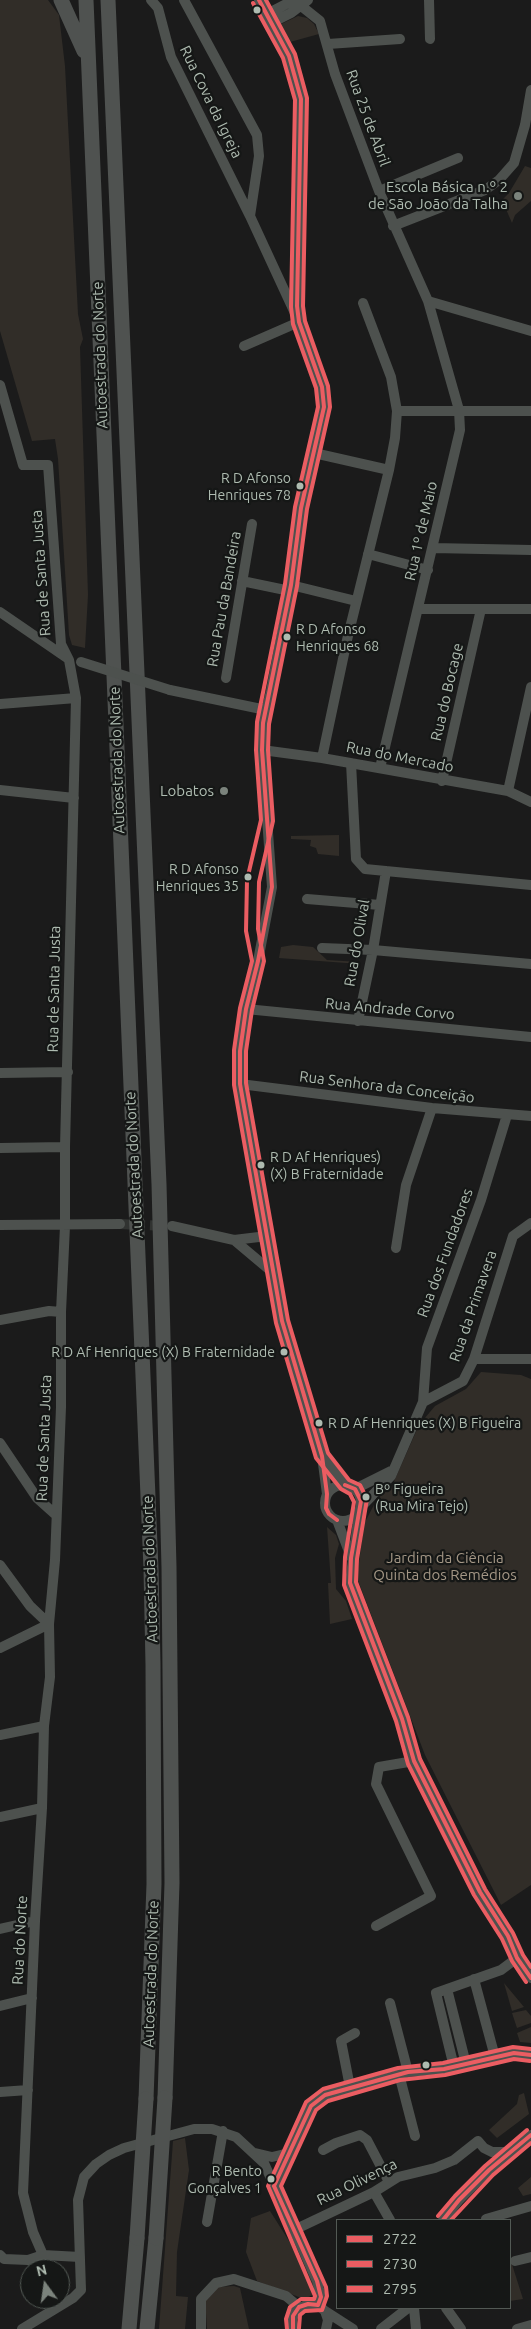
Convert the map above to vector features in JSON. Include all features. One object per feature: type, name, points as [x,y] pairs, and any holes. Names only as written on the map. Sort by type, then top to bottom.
[{"type":"highway","points":[[61,0],[87,59]]},
{"type":"highway","name":"Autoestrada do Norte","points":[[86,0],[151,1569],[154,1874],[146,2099],[129,2329]]},
{"type":"highway","name":"Autoestrada do Norte","points":[[108,0],[158,1174],[169,1567],[172,1883],[165,2098],[156,2238],[147,2329]]},
{"type":"street","name":"Rua Cova da Igreja","points":[[151,0],[158,8],[171,57],[250,216],[299,322]]},
{"type":"street","name":"Rua Cova da Igreja","points":[[184,0],[257,135],[259,156],[250,216]]},
{"type":"street","points":[[260,0],[293,66],[301,99],[297,306],[299,322],[322,387],[324,407],[301,508],[291,588],[263,723],[262,750],[272,887],[258,961],[246,1009],[240,1051],[240,1084],[282,1321],[322,1456],[327,1494],[326,1508],[329,1514],[337,1520],[351,1558]]},
{"type":"street","points":[[429,0],[430,39]]},
{"type":"street","points":[[270,18],[288,3],[304,2]]},
{"type":"street","name":"Rua 25 de Abril","points":[[304,2],[320,21],[335,74],[379,191],[428,301]]},
{"type":"street","points":[[328,44],[400,39]]},
{"type":"street","points":[[393,226],[485,190],[499,180],[514,163],[525,125],[531,90]]},
{"type":"street","points":[[379,191],[458,158]]},
{"type":"street","points":[[428,301],[531,331]]},
{"type":"street","name":"Rua 1º de Maio","points":[[380,768],[434,548],[460,430],[459,410],[428,301]]},
{"type":"street","points":[[322,758],[356,601],[389,470],[395,438],[397,411],[391,377],[363,302]]},
{"type":"street","points":[[244,346],[299,322]]},
{"type":"street","name":"Rua de Santa Justa","points":[[0,386],[23,465],[48,465],[61,644],[69,660],[76,698],[65,1147],[61,1407],[55,1560],[50,1624]]},
{"type":"street","points":[[397,411],[531,411]]},
{"type":"street","points":[[314,453],[389,470]]},
{"type":"street","name":"Rua Pau da Bandeira","points":[[226,678],[252,524]]},
{"type":"street","points":[[434,548],[531,550]]},
{"type":"street","points":[[368,554],[428,570]]},
{"type":"street","points":[[242,581],[291,588],[356,601]]},
{"type":"street","points":[[419,609],[481,610],[531,608]]},
{"type":"street","name":"Rua do Bocage","points":[[442,780],[481,610]]},
{"type":"street","points":[[0,612],[69,660],[170,690],[266,710]]},
{"type":"street","points":[[508,792],[531,687]]},
{"type":"street","points":[[0,704],[76,698]]},
{"type":"street","name":"Rua do Mercado","points":[[262,750],[322,758],[508,792],[531,802]]},
{"type":"street","points":[[351,763],[356,859],[365,870],[531,884]]},
{"type":"street","points":[[0,790],[74,798]]},
{"type":"street","name":"Rua do Olival","points":[[358,1021],[373,950],[386,871]]},
{"type":"street","points":[[307,899],[380,905]]},
{"type":"street","points":[[322,948],[373,950],[531,964]]},
{"type":"street","name":"Rua Andrade Corvo","points":[[246,1009],[531,1037]]},
{"type":"street","points":[[0,1073],[68,1072]]},
{"type":"street","name":"Rua Senhora da Conceição","points":[[240,1084],[432,1108],[531,1116]]},
{"type":"street","points":[[396,1248],[406,1185],[432,1108]]},
{"type":"street","name":"Rua dos Fundadores","points":[[423,1402],[427,1348],[481,1200],[507,1115]]},
{"type":"street","points":[[0,1148],[65,1147]]},
{"type":"street","name":"Rua da Primavera","points":[[423,1402],[462,1381],[474,1359],[513,1236],[531,1223]]},
{"type":"street","points":[[0,1225],[65,1226],[120,1224]]},
{"type":"street","points":[[172,1226],[234,1240],[268,1236]]},
{"type":"street","points":[[234,1240],[272,1272]]},
{"type":"street","points":[[0,1320],[49,1311],[62,1312]]},
{"type":"street","points":[[474,1359],[531,1359]]},
{"type":"street","points":[[337,1520],[349,1520],[387,1481],[423,1402]]},
{"type":"street","points":[[0,1443],[37,1498],[56,1515]]},
{"type":"street","points":[[322,1456],[350,1487],[359,1494],[360,1510],[351,1558],[350,1583],[402,1719],[414,1761],[480,1892],[508,1936],[517,1958],[531,1978]]},
{"type":"street","points":[[327,1494],[335,1487],[350,1487],[379,1478],[394,1468]]},
{"type":"street","points":[[0,1565],[30,1606],[50,1624],[0,1648]]},
{"type":"street","name":"Rua do Norte","points":[[43,2255],[33,2232],[23,2193],[42,1808],[44,1726],[50,1676],[50,1624]]},
{"type":"street","points":[[0,1736],[44,1726]]},
{"type":"street","points":[[376,1926],[431,1896],[376,1784],[379,1767],[414,1761]]},
{"type":"street","points":[[0,1817],[42,1808]]},
{"type":"street","points":[[0,1928],[35,1921]]},
{"type":"street","points":[[454,2067],[436,1993],[469,1983],[474,1979],[501,1970],[517,1958]]},
{"type":"street","points":[[474,1979],[496,2057]]},
{"type":"street","points":[[448,1989],[466,2064]]},
{"type":"street","points":[[0,2006],[32,1998]]},
{"type":"street","points":[[390,2004],[415,2136]]},
{"type":"street","points":[[350,2086],[341,2041],[355,2033]]},
{"type":"street","points":[[274,2186],[311,2106],[325,2095],[350,2086],[404,2073],[454,2067],[514,2053],[531,2056]]},
{"type":"street","points":[[0,2092],[28,2090]]},
{"type":"street","points":[[22,2329],[73,2298],[81,2290],[78,2200],[84,2176],[96,2164],[124,2148],[194,2129],[212,2129],[236,2137],[264,2163],[317,2281],[321,2297],[321,2308],[328,2328]]},
{"type":"street","points":[[207,2222],[223,2132]]},
{"type":"street","points":[[323,2150],[360,2134],[367,2140],[389,2182]]},
{"type":"street","points":[[444,2219],[459,2200],[489,2170],[508,2152],[531,2135]]},
{"type":"street","name":"Rua Olivença","points":[[294,2230],[374,2192],[407,2173],[435,2168],[454,2160],[478,2141],[484,2148],[492,2152],[508,2152]]},
{"type":"street","points":[[484,2148],[489,2170]]},
{"type":"street","points":[[255,2153],[272,2157],[289,2153]]},
{"type":"street","points":[[374,2192],[389,2219]]},
{"type":"street","points":[[486,2219],[531,2206]]},
{"type":"street","points":[[0,2255],[4,2259],[28,2260],[43,2255],[80,2257]]},
{"type":"street","points":[[515,2261],[531,2257]]},
{"type":"street","points":[[201,2329],[201,2299],[216,2283],[234,2279],[286,2296],[299,2307]]},
{"type":"street","points":[[293,2328],[293,2316],[299,2307],[308,2304],[321,2308],[353,2329]]},
{"type":"street","points":[[381,2329],[407,2309]]},
{"type":"street","points":[[414,2309],[416,2329]]},
{"type":"street","points":[[447,2309],[461,2329]]},
{"type":"street","points":[[517,2329],[531,2325]]},
{"type":"green space","points":[[0,0],[48,0],[59,15],[65,66],[78,314],[83,339],[80,347],[88,595],[85,648],[72,645],[69,635],[58,459],[55,439],[32,441],[0,331]]},
{"type":"green space","points":[[298,16],[307,18],[314,24],[319,34],[290,42],[279,25]]},
{"type":"green space","name":"Escola Básica n.º 2 de São João da Talha","points":[[525,166],[531,168],[531,201],[515,215],[512,223],[502,200],[509,193]]},
{"type":"green space","points":[[339,835],[339,856],[318,854],[316,848],[310,846],[311,840],[291,839],[291,836]]},
{"type":"green space","points":[[293,945],[313,947],[327,960],[360,962],[360,964],[279,958],[281,947]]},
{"type":"green space","name":"Jardim da Ciência Quinta dos Remédios","points":[[481,1372],[521,1375],[531,1379],[531,1885],[501,1905],[425,1755],[357,1578],[364,1524],[377,1499],[392,1486],[419,1425],[435,1406],[466,1389]]},
{"type":"green space","points":[[327,1527],[336,1535],[339,1544],[335,1558],[336,1589],[346,1601],[352,1619],[330,1624],[328,1583],[331,1583]]},
{"type":"green space","points":[[504,1983],[524,2007],[512,2011]]},
{"type":"green space","points":[[526,2010],[531,2016],[531,2023],[517,2028],[512,2013]]},
{"type":"green space","points":[[531,2027],[531,2043],[520,2042],[517,2033]]},
{"type":"green space","points":[[524,2093],[529,2114],[497,2138],[489,2130],[517,2104],[519,2095]]},
{"type":"green space","points":[[185,2138],[189,2170],[177,2252],[176,2296],[188,2297],[185,2329],[159,2329],[173,2141]]},
{"type":"green space","points":[[531,2177],[531,2194],[523,2196],[518,2188]]},
{"type":"green space","points":[[270,2211],[310,2274],[315,2290],[313,2295],[304,2299],[257,2281],[246,2252],[251,2218]]},
{"type":"green space","points":[[511,2261],[523,2299],[511,2301]]},
{"type":"green space","points":[[234,2286],[240,2288],[249,2329],[207,2329],[205,2298],[217,2287]]},
{"type":"tunnel","points":[[120,1224],[164,1226]]},
{"type":"transit line","name":"2722","points":[[259,0],[289,56],[301,99],[297,306],[299,322],[322,387],[324,407],[301,508],[291,585],[263,723],[262,750],[272,887],[258,961],[246,1009],[240,1051],[240,1084],[282,1321],[322,1456],[327,1494],[326,1508],[329,1514],[337,1520]]},
{"type":"transit line","name":"2795","points":[[266,0],[295,54],[307,98],[303,306],[305,321],[328,386],[330,407],[307,509],[297,586],[269,724],[268,750],[273,821],[259,882],[258,929],[264,961],[252,1010],[246,1051],[246,1083],[288,1320],[328,1453],[349,1480],[360,1485],[367,1499],[357,1559],[356,1582],[408,1717],[420,1759],[485,1889],[513,1933],[531,1967]]},
{"type":"transit line","name":"2730","points":[[253,3],[283,58],[295,100],[291,307],[293,324],[316,388],[318,407],[295,507],[285,584],[257,722],[256,750],[261,820],[247,880],[246,931],[252,961],[240,1008],[234,1050],[234,1085],[276,1323],[316,1458],[341,1489],[350,1494],[354,1502],[345,1557],[344,1585],[396,1721],[408,1764],[474,1895],[526,1982]]},
{"type":"transit line","name":"2722","points":[[345,1485],[355,1489],[361,1501],[351,1558],[350,1583],[402,1719],[414,1761],[480,1892],[508,1936],[517,1958],[531,1978]]},
{"type":"transit line","name":"2795","points":[[287,2329],[286,2319],[290,2307],[301,2299],[314,2299],[315,2296],[268,2186],[306,2102],[323,2089],[398,2068],[443,2063],[513,2047],[531,2049]]},
{"type":"transit line","name":"2722","points":[[274,2186],[311,2106],[325,2095],[408,2072],[444,2069],[514,2053],[531,2055]]},
{"type":"transit line","name":"2730","points":[[299,2328],[300,2315],[305,2311],[322,2310],[327,2296],[326,2287],[281,2186],[316,2110],[328,2101],[400,2080],[445,2075],[514,2059],[530,2061]]},
{"type":"transit line","name":"2795","points":[[438,2216],[485,2166],[527,2130]]},
{"type":"transit line","name":"2722","points":[[444,2219],[459,2200],[489,2170],[531,2135]]},
{"type":"transit line","name":"2730","points":[[452,2219],[493,2175],[531,2143]]},
{"type":"transit line","name":"2722","points":[[274,2186],[317,2281],[321,2297],[318,2305]]},
{"type":"transit line","name":"2722","points":[[293,2329],[293,2316],[299,2307],[308,2304],[318,2305]]},
{"type":"place","name":"Escola Básica n.º 2 de São João da Talha","points":[[518,196]]},
{"type":"place","name":"R D Afonso Henriques 78","points":[[300,486]]},
{"type":"place","name":"R D Afonso Henriques 68","points":[[287,637]]},
{"type":"place","name":"Lobatos","points":[[224,791]]},
{"type":"place","name":"R D Afonso Henriques 35","points":[[248,877]]},
{"type":"place","name":"R D Af Henriques) (X) B Fraternidade","points":[[261,1165]]},
{"type":"place","name":"R D Af Henriques (X) B Fraternidade","points":[[284,1352]]},
{"type":"place","name":"R D Af Henriques (X) B Figueira","points":[[319,1423]]},
{"type":"place","name":"Bº Figueira (Rua Mira Tejo)","points":[[366,1497]]},
{"type":"place","name":"R Bento Gonçalves 1","points":[[271,2179]]}]
